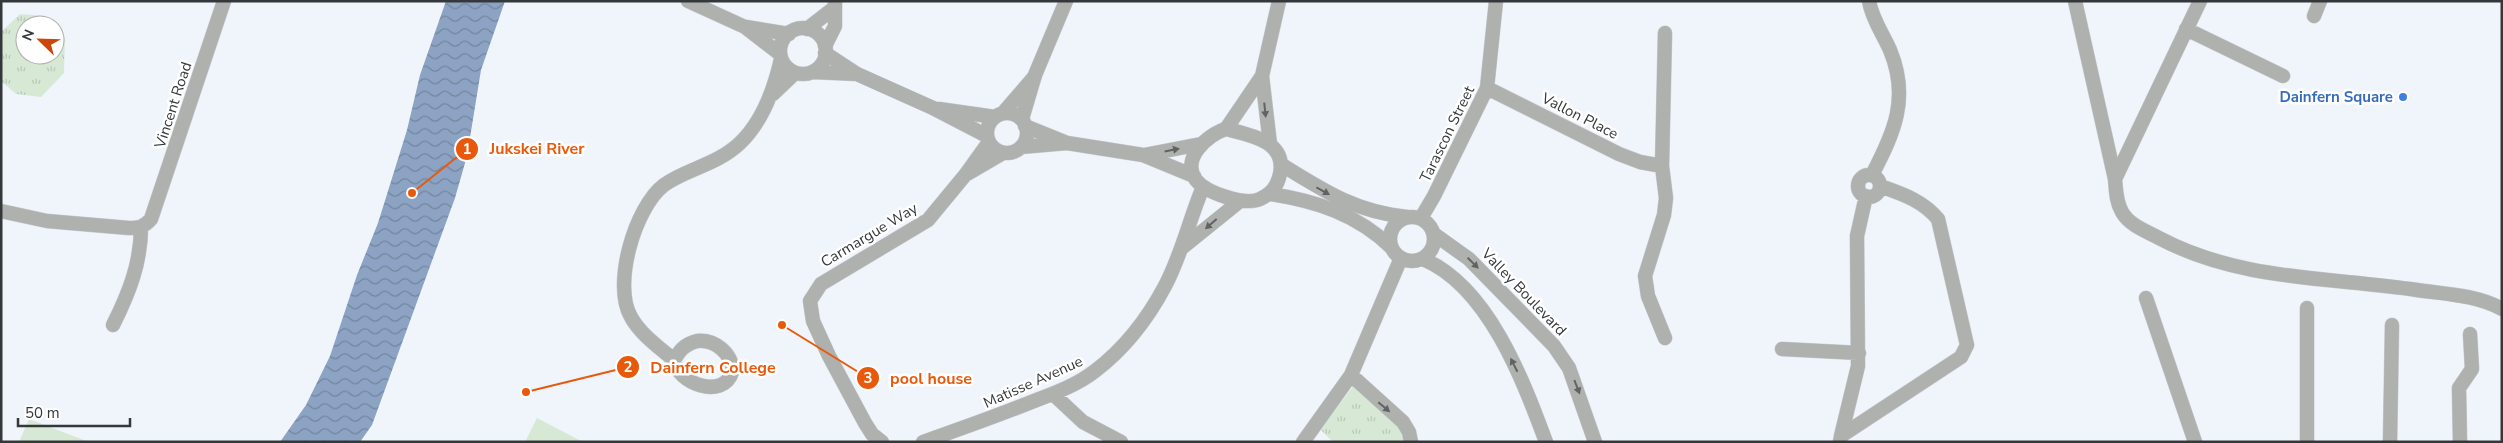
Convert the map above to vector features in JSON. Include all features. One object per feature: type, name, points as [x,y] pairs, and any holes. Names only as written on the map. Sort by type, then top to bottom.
[{"type":"street","name":"Vincent Road","points":[[113,324],[131,286],[141,252],[146,223],[224,1]]},
{"type":"street","points":[[688,1],[746,27],[789,34]]},
{"type":"street","points":[[1035,75],[987,129],[988,139],[992,147],[1003,153],[1016,151],[1021,147],[1027,133],[1024,123],[1035,75],[1066,1]]},
{"type":"street","points":[[1270,144],[1262,76],[1279,1]]},
{"type":"street","name":"Tarascon Street","points":[[1421,218],[1434,196],[1487,88],[1496,1]]},
{"type":"street","points":[[1840,439],[1961,357],[1967,345],[1938,219],[1930,209],[1917,200],[1876,181],[1868,175],[1860,180],[1859,190],[1866,196],[1875,195],[1876,181],[1891,139],[1900,100],[1897,74],[1891,52],[1874,20],[1869,1]]},
{"type":"street","points":[[2075,1],[2115,179],[2118,204],[2131,223],[2195,255],[2221,264],[2302,278],[2389,286],[2471,297],[2502,309]]},
{"type":"street","points":[[2115,179],[2200,1]]},
{"type":"street","points":[[2314,16],[2320,1]]},
{"type":"street","points":[[807,29],[834,4]]},
{"type":"street","points":[[812,72],[821,64],[835,26],[834,4]]},
{"type":"street","points":[[746,27],[781,57],[789,70],[795,73],[857,74]]},
{"type":"street","points":[[674,360],[653,343],[632,319],[627,308],[624,295],[624,278],[636,227],[643,210],[664,186],[714,161],[739,144],[760,117],[771,97],[781,57],[782,42],[789,34],[800,29],[807,29],[818,35],[825,49],[857,74],[933,108],[988,139]]},
{"type":"street","points":[[2186,30],[2283,76]]},
{"type":"street","points":[[1665,33],[1662,166],[1666,198],[1664,215],[1645,276],[1648,296],[1665,338]]},
{"type":"street","points":[[771,97],[795,73]]},
{"type":"street","points":[[1226,129],[1262,76]]},
{"type":"street","name":"Vallon Place","points":[[1487,88],[1619,154],[1640,162],[1662,166]]},
{"type":"street","points":[[933,108],[999,115],[1011,113],[1024,123],[1067,143]]},
{"type":"street","points":[[1143,155],[1201,144],[1218,131],[1226,129],[1246,134],[1270,144],[1276,150],[1282,165],[1323,191],[1352,205],[1376,213],[1421,218],[1432,228],[1434,234],[1432,248],[1423,258],[1416,261],[1401,258],[1380,236],[1348,215],[1309,201],[1270,194]]},
{"type":"street","name":"Carmargue Way","points":[[882,442],[872,434],[865,423],[829,356],[812,320],[810,301],[821,284],[928,220],[966,174],[988,139]]},
{"type":"street","points":[[1021,147],[1067,143],[1143,155],[1194,176],[1203,187],[1240,201],[1256,201],[1270,194],[1276,186],[1282,165]]},
{"type":"street","points":[[1194,176],[1192,164],[1201,144]]},
{"type":"street","name":"Carmargue Way","points":[[966,174],[1003,153]]},
{"type":"street","name":"Matisse Avenue","points":[[923,442],[1053,394],[1095,372],[1134,333],[1162,292],[1183,247],[1203,187]]},
{"type":"street","points":[[1840,439],[1855,381],[1859,353],[1857,236],[1866,196]]},
{"type":"street","name":"Matisse Avenue","points":[[1183,247],[1240,201]]},
{"type":"street","points":[[1,211],[47,221],[146,223]]},
{"type":"street","points":[[1392,248],[1391,232],[1394,226],[1406,217]]},
{"type":"street","name":"Valley Boulevard","points":[[1434,234],[1469,259],[1554,346],[1569,368],[1595,442]]},
{"type":"street","points":[[1308,440],[1351,375],[1401,258]]},
{"type":"street","points":[[1423,258],[1435,264],[1458,282],[1490,322],[1525,386],[1546,442]]},
{"type":"street","points":[[2146,298],[2195,442]]},
{"type":"street","points":[[2307,308],[2307,442]]},
{"type":"street","points":[[2390,442],[2392,325]]},
{"type":"street","points":[[2460,442],[2459,388],[2472,369],[2470,334]]},
{"type":"street","points":[[1782,349],[1859,353]]},
{"type":"street","points":[[1351,375],[1403,422],[1409,432],[1411,442]]},
{"type":"street","points":[[1053,394],[1083,422],[1121,442]]},
{"type":"green space","points":[[15,19],[15,65],[64,65],[64,73],[41,97],[16,94],[1,81],[1,32]]},
{"type":"green space","points":[[1355,384],[1381,401],[1410,442],[1333,442],[1320,429]]},
{"type":"green space","points":[[537,418],[583,442],[525,442]]},
{"type":"green space","points":[[29,419],[89,442],[19,442]]},
{"type":"water","points":[[446,1],[505,1],[481,70],[467,156],[455,198],[372,425],[360,442],[280,442],[306,405],[330,356],[357,275],[378,223],[407,130],[420,75]]},
{"type":"place","name":"Dainfern Square","points":[[2403,97]]},
{"type":"place","name":"Jukskei River","points":[[412,193]]},
{"type":"place","name":"pool house","points":[[782,325]]},
{"type":"place","name":"Dainfern College","points":[[526,392]]}]
